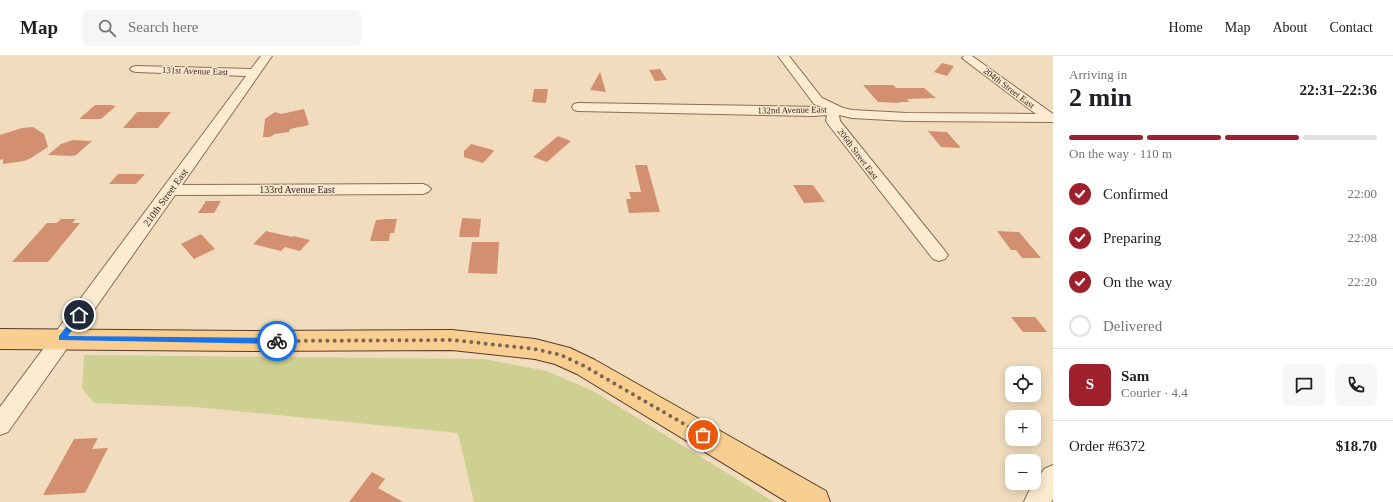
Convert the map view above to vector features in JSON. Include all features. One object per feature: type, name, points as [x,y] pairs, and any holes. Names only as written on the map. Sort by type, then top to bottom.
[{"type":"main road","points":[[0,338],[250,341],[452,340],[535,349],[561,355],[586,367],[815,502]]},
{"type":"street","name":"210th Street East","points":[[0,426],[62,338],[267,56]]},
{"type":"street","points":[[783,56],[818,101],[835,110]]},
{"type":"street","name":"204th Street East","points":[[968,58],[1051,118]]},
{"type":"street","name":"131st Avenue East","points":[[136,69],[255,73]]},
{"type":"street","name":"132nd Avenue East","points":[[578,107],[814,112],[835,110],[852,114],[877,116],[1051,118]]},
{"type":"street","name":"206th Street East","points":[[835,110],[833,114],[834,121],[939,255]]},
{"type":"street","name":"133rd Avenue East","points":[[170,190],[423,189]]},
{"type":"street","points":[[1037,502],[1053,477]]},
{"type":"green space","points":[[84,355],[484,359],[547,371],[595,392],[774,502],[474,502],[458,433],[195,407],[94,403],[82,388]]},
{"type":"building","points":[[942,63],[954,66],[947,76],[934,72]]},
{"type":"building","points":[[660,69],[667,80],[655,81],[649,70]]},
{"type":"building","points":[[600,72],[606,92],[590,90]]},
{"type":"building","points":[[863,85],[893,85],[896,88],[924,88],[936,98],[907,99],[909,102],[899,102],[901,103],[878,102]]},
{"type":"building","points":[[534,89],[548,89],[546,103],[532,102]]},
{"type":"building","points":[[95,105],[116,106],[101,119],[79,119]]},
{"type":"building","points":[[304,109],[309,125],[290,129],[289,132],[275,134],[270,137],[263,137],[265,119],[275,112],[281,114]]},
{"type":"building","points":[[137,112],[171,112],[158,128],[123,128]]},
{"type":"building","points":[[33,127],[44,134],[48,147],[24,161],[3,164],[3,159],[0,160],[0,135],[22,128]]},
{"type":"building","points":[[928,131],[947,132],[961,148],[941,147]]},
{"type":"building","points":[[558,136],[571,141],[547,162],[533,157]]},
{"type":"building","points":[[73,140],[92,141],[76,155],[48,155],[61,144]]},
{"type":"building","points":[[471,144],[494,151],[483,163],[464,157],[464,151]]},
{"type":"building","points":[[635,165],[647,165],[660,212],[629,213],[626,199],[631,199],[629,192],[641,192]]},
{"type":"building","points":[[118,174],[145,174],[136,184],[109,184]]},
{"type":"building","points":[[793,185],[813,185],[825,202],[804,203]]},
{"type":"building","points":[[206,201],[221,201],[214,213],[198,213]]},
{"type":"building","points":[[462,218],[481,219],[479,237],[459,237]]},
{"type":"building","points":[[61,219],[76,219],[72,223],[80,223],[48,262],[12,262],[47,223],[57,223]]},
{"type":"building","points":[[397,219],[394,233],[390,233],[389,241],[370,241],[376,220]]},
{"type":"building","points":[[266,231],[310,240],[300,251],[285,247],[281,251],[253,244]]},
{"type":"building","points":[[997,231],[1019,232],[1041,258],[1022,258],[1016,250],[1011,250]]},
{"type":"building","points":[[201,234],[215,249],[194,259],[181,244]]},
{"type":"building","points":[[472,242],[499,242],[497,274],[468,273]]},
{"type":"building","points":[[1011,317],[1035,317],[1047,332],[1023,332]]},
{"type":"building","points":[[98,438],[92,449],[108,448],[85,493],[43,495],[74,439]]},
{"type":"building","points":[[372,472],[385,479],[378,488],[403,502],[349,502]]},
{"type":"way so far","points":[[277,341],[452,340],[501,344],[535,349],[561,355],[586,367],[703,435]]},
{"type":"route","points":[[79,315],[62,338],[277,341]]}]
